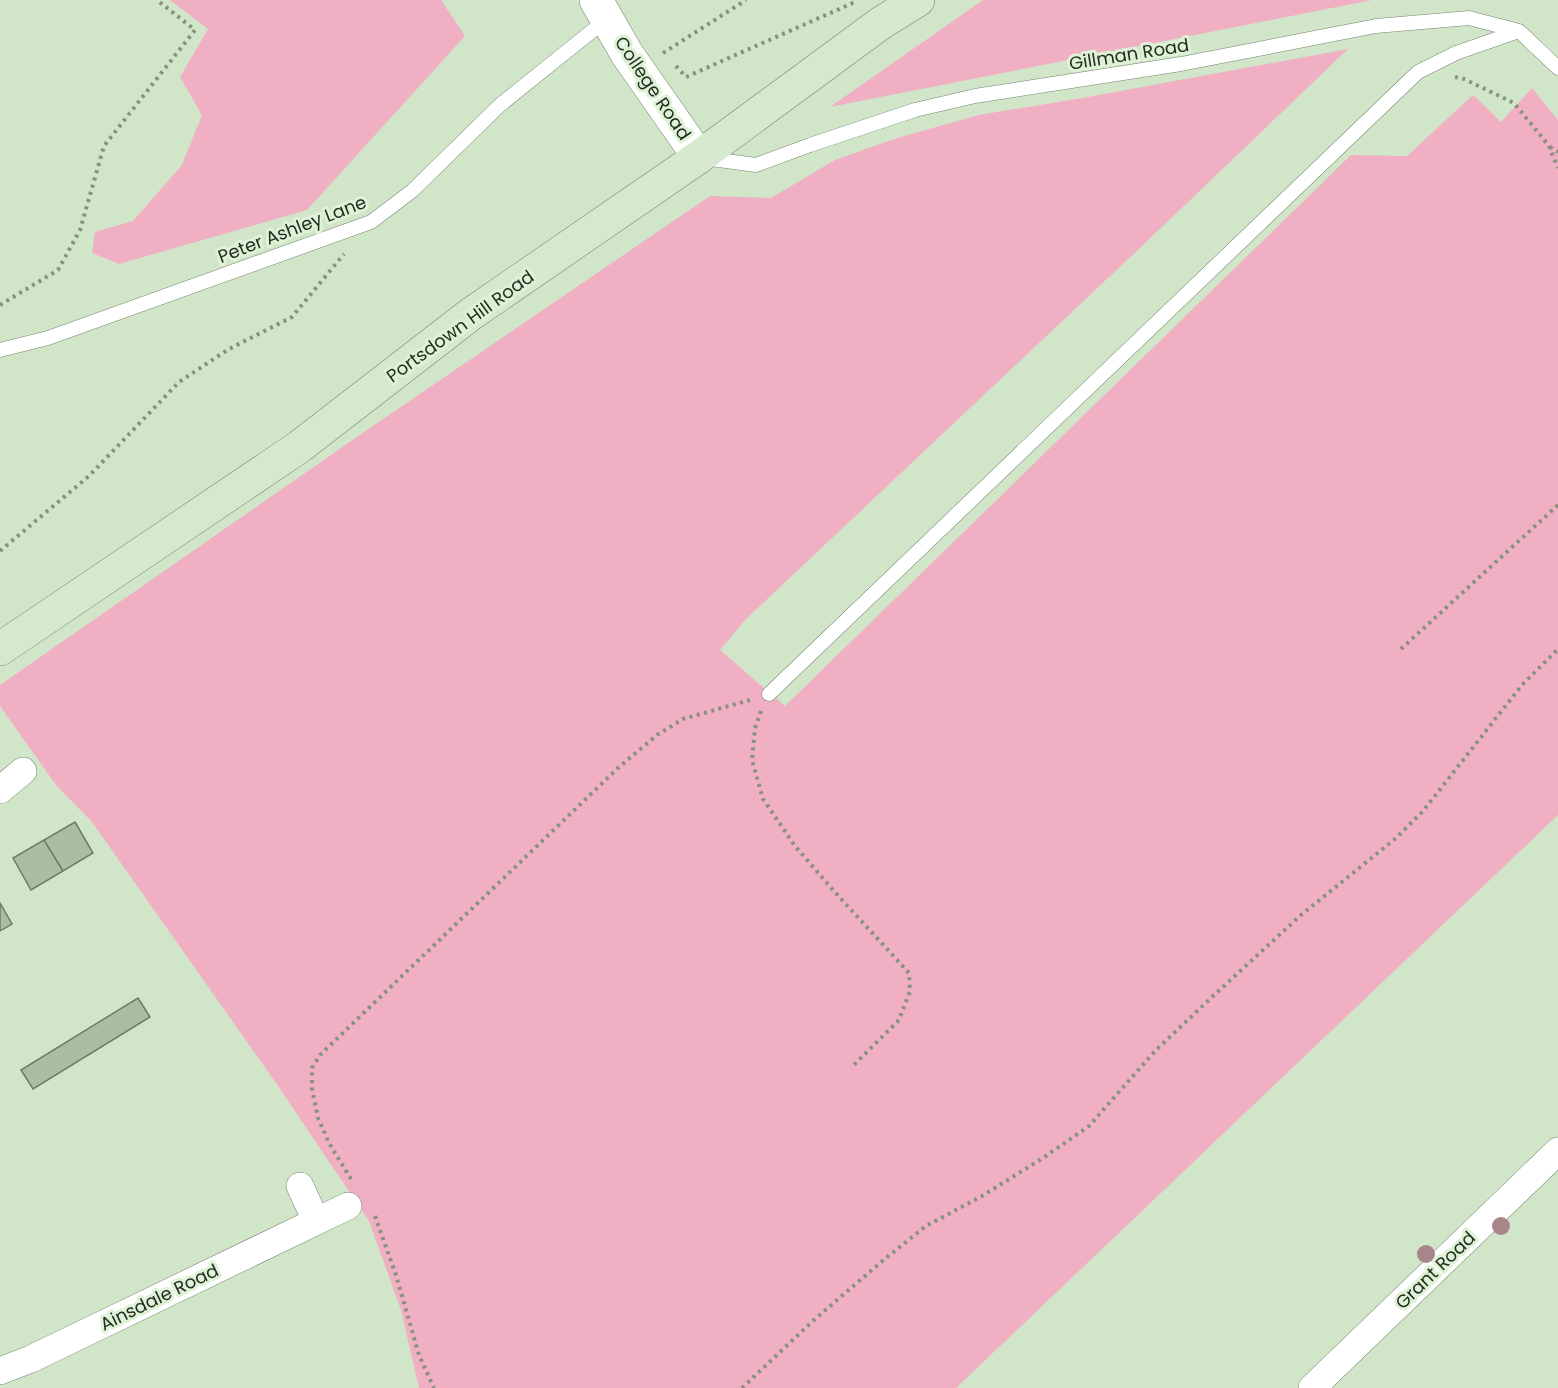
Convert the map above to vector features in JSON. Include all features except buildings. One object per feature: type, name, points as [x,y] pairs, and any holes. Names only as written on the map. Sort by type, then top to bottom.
[{"type":"main road","name":"Portsdown Hill Road","points":[[0,649],[299,447],[471,314],[699,157],[881,23],[918,0]]},
{"type":"street","name":"College Road","points":[[602,10],[627,54],[699,157]]},
{"type":"street","points":[[0,790],[22,771]]},
{"type":"street","name":"Grant Road","points":[[1312,1388],[1558,1151]]},
{"type":"street","points":[[300,1186],[316,1221]]},
{"type":"street","name":"Ainsdale Road","points":[[0,1371],[31,1359],[316,1221],[356,1198]]},
{"type":"lane","name":"Peter Ashley Lane","points":[[0,350],[48,338],[371,222],[412,191],[602,10]]},
{"type":"lane","name":"Gillman Road","points":[[699,157],[756,165],[915,110],[975,96],[1181,64],[1376,26],[1469,18],[1519,31],[1558,68]]},
{"type":"lane","points":[[768,694],[1418,72],[1456,53],[1519,31]]},
{"type":"path","points":[[0,305],[58,270],[80,230],[104,146],[195,30],[157,0]]},
{"type":"path","points":[[663,54],[746,0]]},
{"type":"path","points":[[670,62],[686,77],[858,0]]},
{"type":"path","points":[[1418,72],[1464,79],[1514,103],[1549,146],[1558,168]]},
{"type":"path","points":[[1549,146],[1558,152]]},
{"type":"path","points":[[0,551],[89,476],[179,382],[229,349],[292,317],[371,222]]},
{"type":"path","points":[[1401,649],[1558,505]]},
{"type":"path","points":[[742,1388],[824,1311],[926,1226],[982,1196],[1089,1126],[1155,1051],[1212,997],[1301,915],[1395,839],[1423,811],[1522,685],[1558,649]]},
{"type":"path","points":[[768,694],[755,728],[752,760],[763,799],[795,846],[909,973],[910,991],[899,1020],[851,1068]]},
{"type":"path","points":[[434,1388],[419,1355],[396,1275],[375,1217],[356,1198],[318,1118],[312,1089],[312,1068],[320,1055],[619,767],[657,735],[683,719],[768,694]]},
{"type":"shaded area","points":[[170,0],[441,0],[465,36],[307,210],[119,264],[92,253],[95,232],[133,221],[182,165],[202,115],[180,77],[208,29]]},
{"type":"shaded area","points":[[983,0],[1372,0],[830,107]]},
{"type":"shaded area","points":[[1348,49],[745,620],[720,650],[785,706],[1351,155],[1407,156],[1473,95],[1501,122],[1532,88],[1558,120],[1558,815],[956,1388],[419,1388],[401,1310],[369,1221],[276,1083],[92,822],[56,785],[0,706],[0,685],[367,430],[710,196],[771,198],[835,160],[897,138],[979,115]]}]
